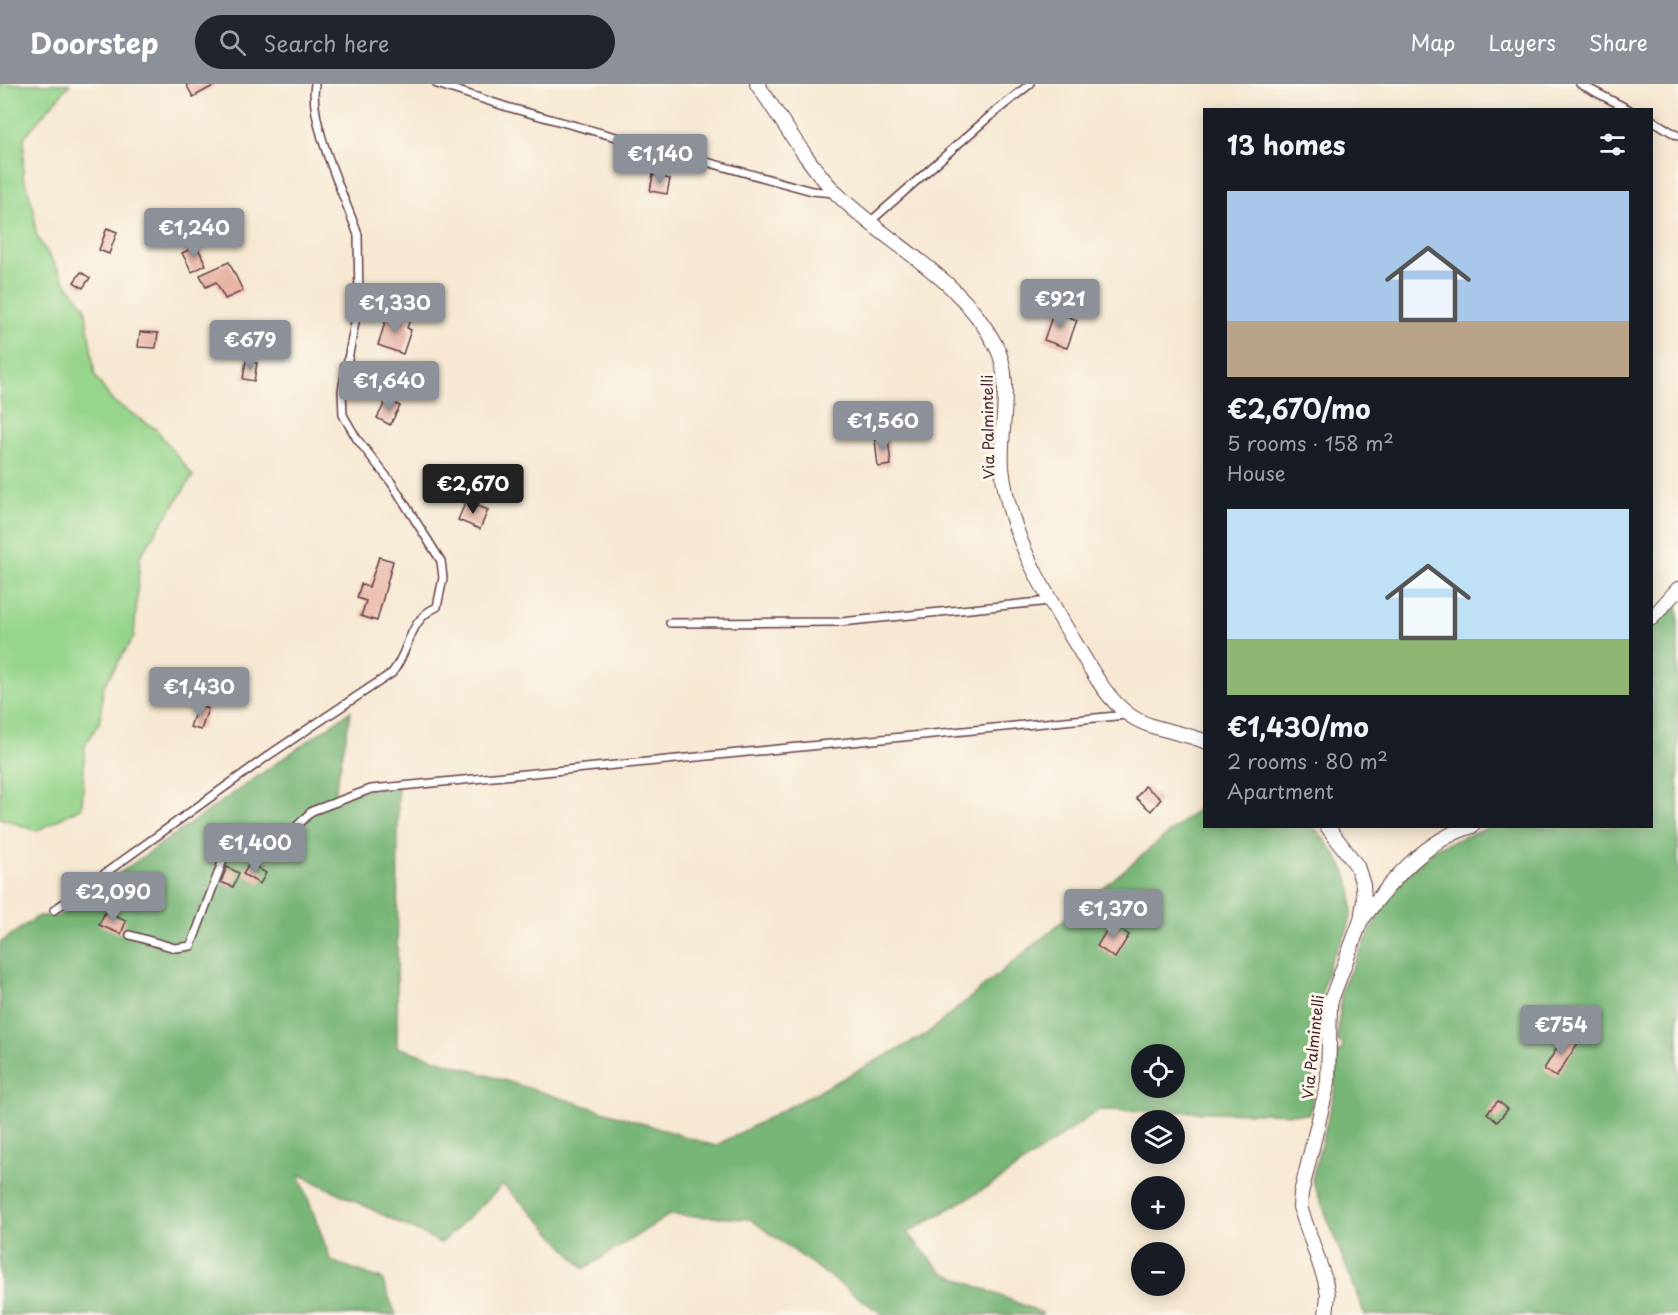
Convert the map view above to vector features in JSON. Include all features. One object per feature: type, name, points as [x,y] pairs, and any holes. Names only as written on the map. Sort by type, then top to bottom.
[{"type":"street","name":"Via Palmintelli","points":[[758,84],[837,194],[950,284],[996,345],[1004,374],[1002,465],[1020,542],[1050,602],[1086,660],[1116,704],[1129,715],[1139,721],[1203,741]]},
{"type":"street","points":[[1653,617],[1678,589]]},
{"type":"street","name":"Via Palmintelli","points":[[1326,1315],[1326,1288],[1300,1207],[1301,1193],[1328,1082],[1330,1003],[1361,920],[1363,885],[1357,866],[1328,828]]},
{"type":"street","points":[[1361,920],[1385,889],[1413,861],[1436,842],[1466,828]]},
{"type":"lane","points":[[54,910],[272,753],[392,673],[405,654],[418,619],[437,607],[443,578],[441,561],[391,482],[357,439],[343,415],[342,391],[359,301],[360,248],[358,235],[319,128],[314,107],[315,84]]},
{"type":"lane","points":[[437,84],[507,106],[812,191],[837,194]]},
{"type":"lane","points":[[871,221],[1030,84]]},
{"type":"lane","points":[[1580,84],[1626,108]]},
{"type":"lane","points":[[1653,121],[1678,136]]},
{"type":"lane","points":[[669,623],[841,622],[1050,602]]},
{"type":"lane","points":[[130,935],[175,948],[190,946],[223,860],[231,849],[291,832],[312,811],[371,789],[1129,715]]},
{"type":"green space","points":[[0,84],[70,84],[24,137],[23,175],[34,210],[36,235],[68,286],[85,306],[95,376],[112,401],[156,429],[193,476],[140,556],[134,636],[103,687],[100,721],[85,745],[82,807],[37,831],[0,818]]},
{"type":"green space","points":[[1678,595],[1678,1315],[1365,1315],[1312,1179],[1334,1096],[1337,1053],[1342,1050],[1343,1043],[1337,1042],[1342,987],[1391,893],[1416,866],[1438,847],[1487,828],[1653,828],[1653,623],[1660,611]]},
{"type":"green space","points":[[351,711],[334,797],[398,783],[397,1047],[715,1146],[925,1035],[1203,805],[1203,828],[1315,828],[1341,863],[1351,889],[1352,903],[1351,918],[1346,934],[1330,962],[1318,1009],[1312,1048],[1313,1094],[1309,1114],[1099,1110],[996,1182],[907,1233],[942,1272],[1042,1313],[1042,1315],[883,1315],[750,1219],[669,1215],[584,1269],[541,1221],[503,1185],[441,1243],[299,1174],[331,1261],[382,1279],[396,1315],[0,1315],[0,943],[38,916],[58,916]]},
{"type":"building","points":[[186,84],[217,84],[193,97]]},
{"type":"building","points":[[653,175],[670,179],[667,194],[650,191]]},
{"type":"building","points":[[107,228],[117,232],[109,254],[99,250]]},
{"type":"building","points":[[197,246],[206,265],[192,272],[182,253]]},
{"type":"building","points":[[229,262],[243,291],[225,299],[216,282],[206,287],[200,275]]},
{"type":"building","points":[[81,272],[90,278],[83,288],[74,282]]},
{"type":"building","points":[[1054,311],[1077,320],[1067,348],[1044,340]]},
{"type":"building","points":[[397,315],[410,320],[407,328],[411,330],[403,354],[378,345],[387,316],[395,319]]},
{"type":"building","points":[[140,332],[158,333],[156,348],[138,347]]},
{"type":"building","points":[[246,361],[257,363],[254,381],[243,379]]},
{"type":"building","points":[[387,399],[400,406],[390,425],[377,418]]},
{"type":"building","points":[[888,438],[891,465],[878,467],[875,440]]},
{"type":"building","points":[[466,501],[488,510],[480,529],[458,520]]},
{"type":"building","points":[[379,557],[393,561],[377,621],[361,616],[366,601],[357,598],[361,584],[369,587]]},
{"type":"building","points":[[198,705],[208,709],[201,730],[190,727]]},
{"type":"building","points":[[1145,786],[1161,799],[1151,811],[1136,798]]},
{"type":"building","points":[[250,863],[266,873],[260,884],[243,874]]},
{"type":"building","points":[[227,867],[239,873],[233,887],[221,882]]},
{"type":"building","points":[[105,912],[126,921],[121,934],[99,925]]},
{"type":"building","points":[[1111,923],[1129,935],[1115,958],[1097,946]]},
{"type":"building","points":[[1565,1035],[1578,1043],[1556,1077],[1544,1069]]},
{"type":"building","points":[[1498,1101],[1508,1109],[1497,1122],[1487,1113]]}]
